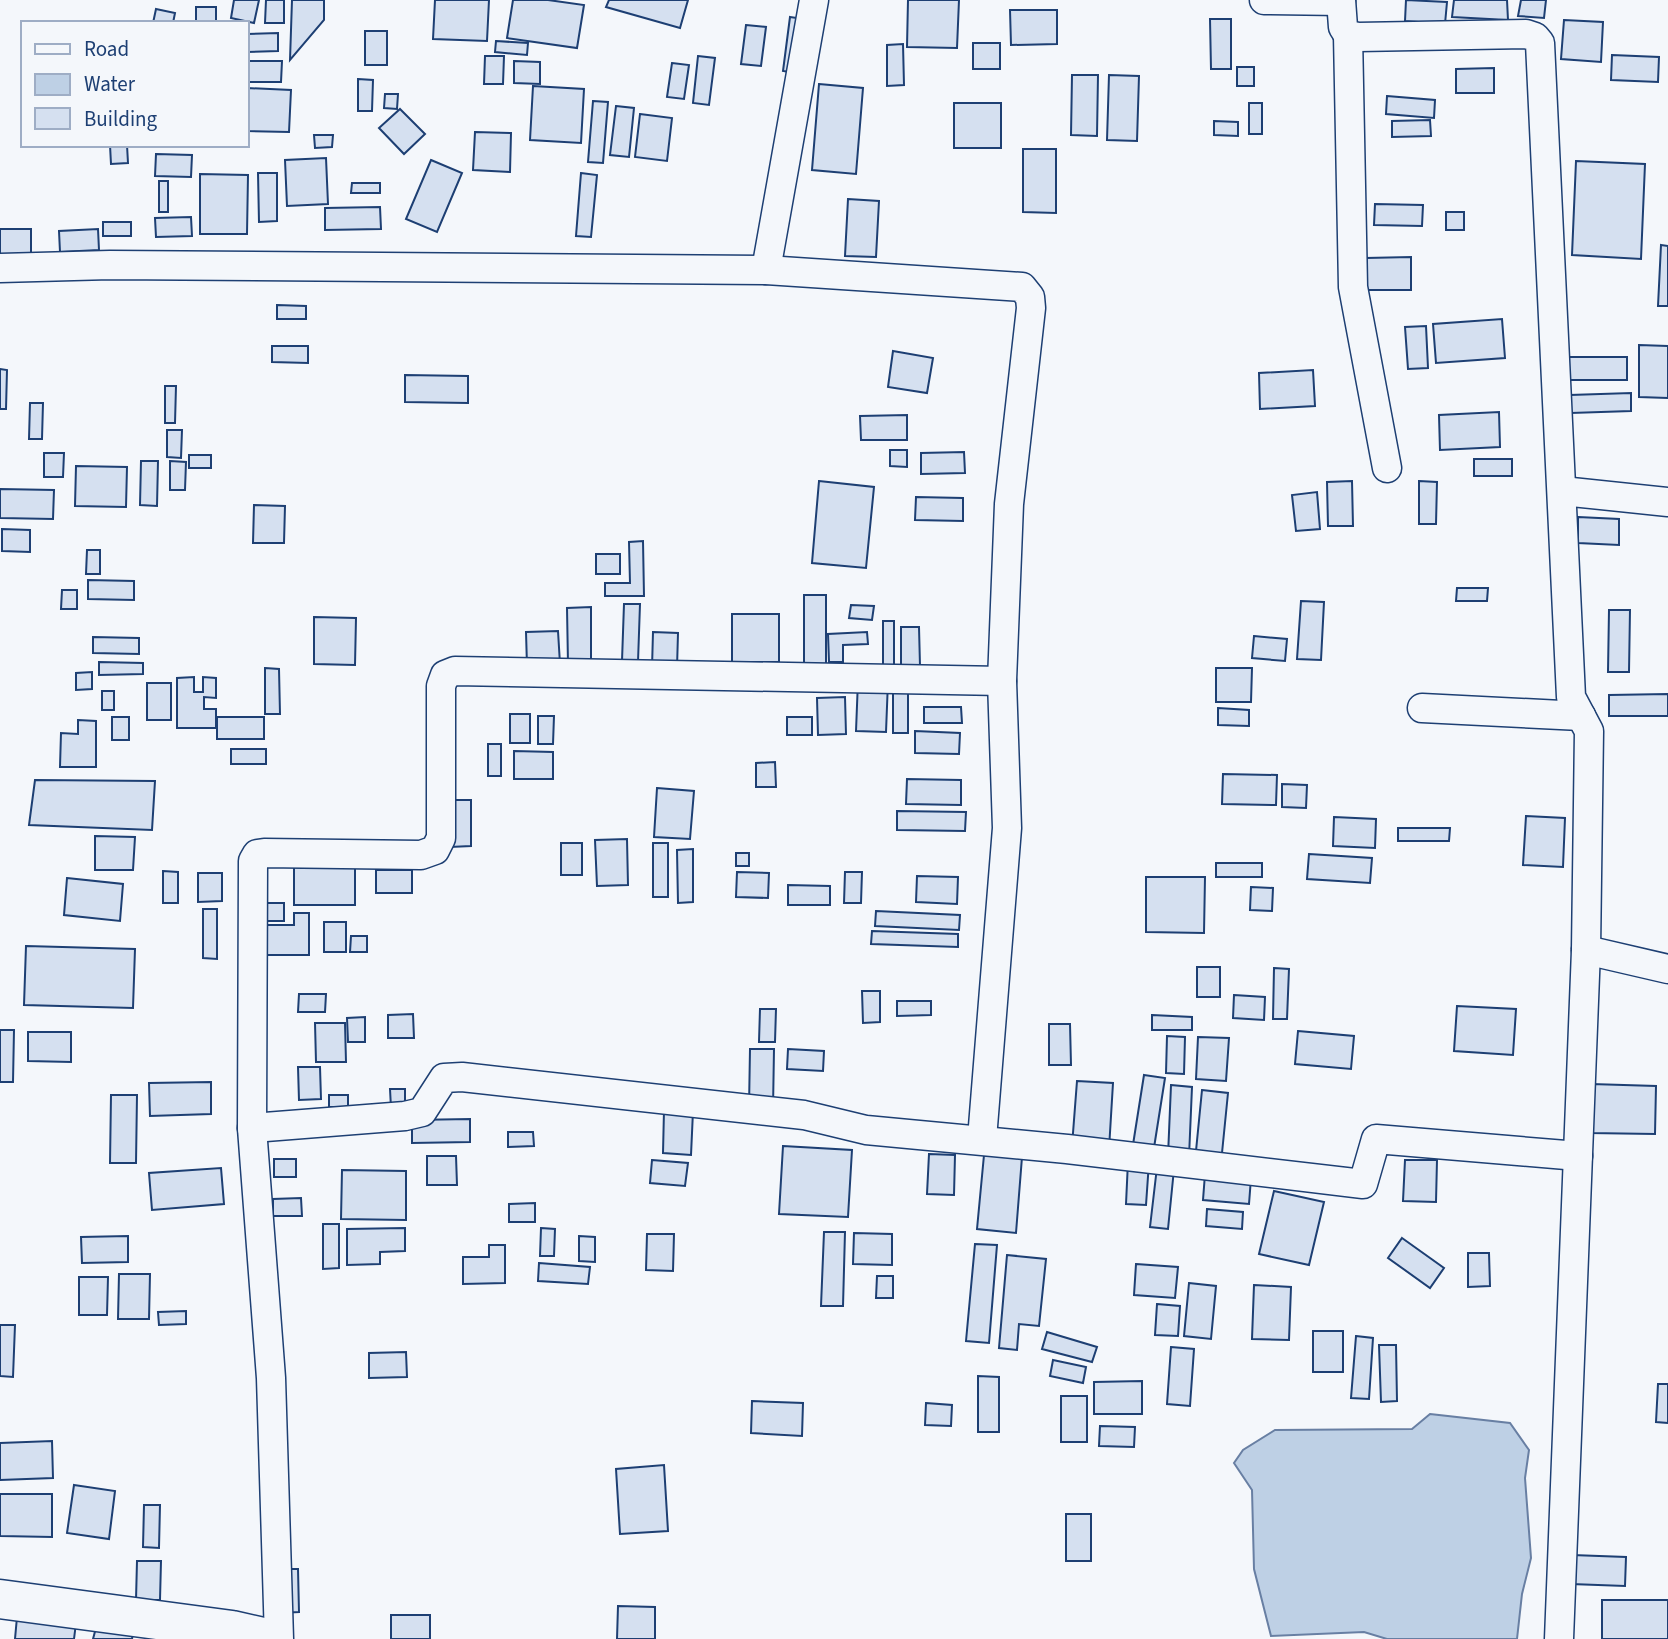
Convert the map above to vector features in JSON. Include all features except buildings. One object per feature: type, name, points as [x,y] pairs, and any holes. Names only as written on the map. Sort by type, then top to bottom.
[{"type":"street","points":[[766,270],[814,0]]},
{"type":"street","points":[[1264,0],[1341,1],[1343,27],[1348,35],[1353,287],[1387,468]]},
{"type":"street","points":[[1348,35],[1526,34],[1535,37],[1540,43],[1571,697],[1589,731],[1586,950],[1559,1639]]},
{"type":"street","points":[[0,268],[124,265],[766,270],[1023,288],[1030,297],[1031,308],[1009,504],[1002,681],[1007,828],[982,1139]]},
{"type":"street","points":[[1562,491],[1668,502]]},
{"type":"street","points":[[279,1639],[271,1378],[252,1128],[253,861],[257,855],[421,855],[435,850],[441,838],[441,686],[445,675],[455,671],[1002,681]]},
{"type":"street","points":[[1422,708],[1581,716]]},
{"type":"street","points":[[1586,950],[1668,969]]},
{"type":"street","points":[[252,1128],[405,1116],[422,1112],[444,1078],[462,1077],[804,1115],[866,1130],[982,1139],[1363,1184],[1376,1139],[1578,1156]]},
{"type":"street","points":[[0,1599],[232,1630],[272,1639]]},
{"type":"water","points":[[1430,1414],[1510,1423],[1529,1450],[1525,1478],[1531,1558],[1522,1594],[1517,1639],[1387,1639],[1364,1632],[1271,1636],[1254,1569],[1252,1490],[1234,1463],[1243,1450],[1275,1430],[1412,1429]]}]
